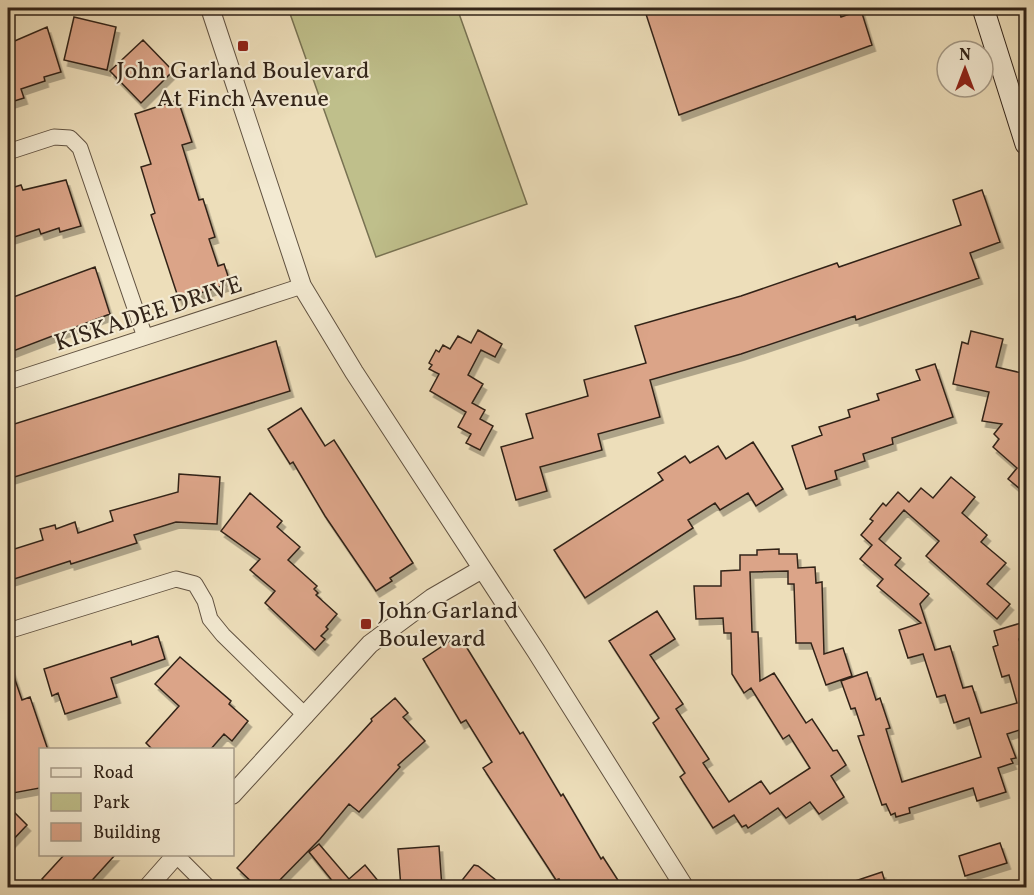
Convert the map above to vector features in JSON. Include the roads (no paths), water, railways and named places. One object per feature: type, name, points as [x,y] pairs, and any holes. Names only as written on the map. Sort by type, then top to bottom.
[{"type":"main road","points":[[983,8],[1026,144]]},
{"type":"street","points":[[210,8],[302,286],[354,372],[686,888]]},
{"type":"street","points":[[8,152],[54,137],[70,138],[80,148],[145,338]]},
{"type":"street","name":"KISKADEE DRIVE","points":[[8,382],[302,286]]},
{"type":"street","points":[[234,793],[306,716],[335,679],[370,644],[432,598],[482,569]]},
{"type":"street","points":[[8,631],[176,579],[195,584],[205,601],[210,619],[223,635],[306,716]]},
{"type":"street","points":[[147,888],[176,856]]},
{"type":"street","points":[[178,856],[209,888]]},
{"type":"place","name":"John Garland Boulevard At Finch Avenue","points":[[243,46]]},
{"type":"place","name":"John Garland Boulevard","points":[[366,624]]}]
